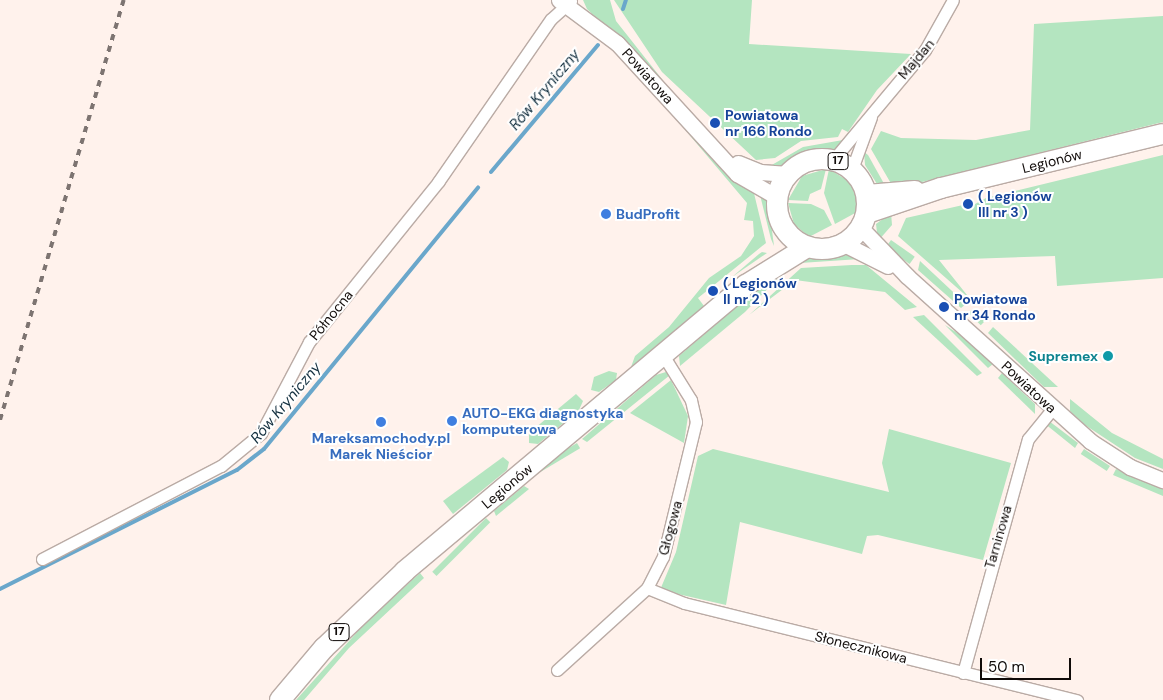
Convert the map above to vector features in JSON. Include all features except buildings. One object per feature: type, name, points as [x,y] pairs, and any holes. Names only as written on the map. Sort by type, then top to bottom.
[{"type":"highway","name":"Legionów","points":[[865,212],[942,188],[1163,134]]},
{"type":"highway","name":"17","points":[[788,174],[806,161],[833,160],[852,169],[865,212]]},
{"type":"highway","points":[[788,174],[777,197],[784,229],[806,247],[826,249],[844,244],[865,212]]},
{"type":"highway","name":"Legionów","points":[[280,700],[380,594],[746,285],[774,254],[784,229]]},
{"type":"highway","name":"Legionów","points":[[746,285],[806,247]]},
{"type":"street","name":"Majdan","points":[[833,160],[931,42],[953,0]]},
{"type":"street","name":"Powiatowa","points":[[566,2],[617,42],[737,174],[777,197]]},
{"type":"street","name":"Północna","points":[[42,559],[221,466],[260,433],[308,342],[438,182],[551,20],[566,2]]},
{"type":"street","name":"Majdan","points":[[852,169],[872,113]]},
{"type":"street","name":"Powiatowa","points":[[720,155],[760,172],[788,174]]},
{"type":"street","name":"Powiatowa","points":[[865,212],[907,276],[1052,409],[1111,456],[1163,480]]},
{"type":"street","name":"Powiatowa","points":[[844,244],[907,276]]},
{"type":"street","name":"Głogowa","points":[[557,670],[647,588],[666,549],[695,429],[692,400],[663,355]]},
{"type":"street","name":"Tarninowa","points":[[964,673],[1028,439],[1052,409]]},
{"type":"street","name":"Słonecznikowa","points":[[647,588],[684,603],[1077,700]]},
{"type":"green space","points":[[583,0],[610,0],[616,21],[665,83],[587,9]]},
{"type":"green space","points":[[614,0],[752,0],[749,44],[911,54],[877,90],[848,132],[842,129],[838,137],[801,141],[775,158],[756,160],[662,72]]},
{"type":"green space","points":[[1163,16],[1163,122],[902,187],[893,187],[871,149],[881,131],[901,138],[976,140],[1030,130],[1034,24]]},
{"type":"green space","points":[[681,125],[723,169],[752,185],[766,243],[698,298],[704,306],[631,367],[635,356],[669,327],[709,278],[741,256],[754,236],[753,221],[744,220],[747,203]]},
{"type":"green space","points":[[843,140],[836,149],[807,151],[779,168],[770,166],[803,147]]},
{"type":"green space","points":[[864,152],[868,155],[887,189],[877,184],[865,165]]},
{"type":"green space","points":[[1163,155],[1163,278],[1057,286],[1055,256],[939,260],[971,300],[898,236],[906,218],[963,205],[966,209],[986,198]]},
{"type":"green space","points":[[826,169],[821,189],[810,194],[808,201],[788,200],[802,176]]},
{"type":"green space","points":[[829,169],[850,182],[858,203],[857,212],[835,224],[824,193]]},
{"type":"green space","points":[[759,191],[768,200],[774,246],[771,239]]},
{"type":"green space","points":[[788,203],[811,204],[824,210],[832,225],[809,237],[794,224]]},
{"type":"green space","points":[[891,213],[892,225],[878,241],[876,224]]},
{"type":"green space","points":[[891,240],[915,257],[910,264],[886,247]]},
{"type":"green space","points":[[762,252],[767,253],[732,277],[759,254]]},
{"type":"green space","points":[[851,254],[860,259],[800,263],[808,258],[824,260]]},
{"type":"green space","points":[[920,261],[966,304],[961,308],[918,270]]},
{"type":"green space","points":[[866,265],[917,307],[905,310],[885,292],[795,280],[749,315],[801,268]]},
{"type":"green space","points":[[784,272],[745,312],[680,366],[679,356],[770,278]]},
{"type":"green space","points":[[973,309],[985,321],[981,325],[969,313]]},
{"type":"green space","points":[[924,315],[982,373],[977,376],[913,317]]},
{"type":"green space","points":[[945,325],[965,338],[993,364],[988,368]]},
{"type":"green space","points":[[993,327],[1058,387],[1044,387],[988,333]]},
{"type":"green space","points":[[609,371],[617,373],[616,380],[599,392],[591,390],[594,377]]},
{"type":"green space","points":[[666,372],[670,375],[587,442],[582,439],[656,375]]},
{"type":"green space","points":[[1002,373],[1035,404],[1035,414],[998,378]]},
{"type":"green space","points":[[671,380],[688,416],[684,443],[630,413]]},
{"type":"green space","points":[[576,394],[583,401],[579,410],[538,444],[529,443],[529,433]]},
{"type":"green space","points":[[1070,399],[1112,433],[1163,459],[1163,469],[1135,458],[1085,425],[1070,411]]},
{"type":"green space","points":[[1049,421],[1078,443],[1075,448],[1044,423]]},
{"type":"green space","points":[[889,429],[1011,463],[983,560],[878,535],[867,536],[862,554],[740,522],[726,605],[660,590],[676,552],[698,456],[713,449],[889,492],[882,463]]},
{"type":"green space","points":[[577,443],[580,448],[529,479],[526,474]]},
{"type":"green space","points":[[1084,449],[1110,466],[1107,471],[1081,454]]},
{"type":"green space","points":[[503,457],[509,462],[507,470],[453,514],[443,501]]},
{"type":"green space","points":[[1116,469],[1163,488],[1163,496],[1113,475]]},
{"type":"green space","points":[[524,486],[529,489],[496,516],[494,511]]},
{"type":"green space","points":[[486,518],[490,522],[437,576],[432,572]]},
{"type":"green space","points":[[420,573],[424,578],[349,648],[304,700],[296,700],[368,620]]},
{"type":"waterway","name":"Rów Kryniczny","points":[[623,9],[626,0]]},
{"type":"waterway","name":"Rów Kryniczny","points":[[491,172],[598,45]]},
{"type":"waterway","name":"Rów Kryniczny","points":[[0,589],[237,470],[264,449],[478,188]]},
{"type":"railway","points":[[0,420],[124,0]]},
{"type":"place","name":"Powiatowa nr 166 Rondo","points":[[715,123]]},
{"type":"place","name":"( Legionów III nr 3 )","points":[[968,204]]},
{"type":"place","name":"BudProfit","points":[[606,214]]},
{"type":"place","name":"( Legionów II nr 2 )","points":[[713,291]]},
{"type":"place","name":"Powiatowa nr 34 Rondo","points":[[944,307]]},
{"type":"place","name":"Supremex","points":[[1108,356]]},
{"type":"place","name":"AUTO-EKG diagnostyka komputerowa","points":[[452,421]]},
{"type":"place","name":"Mareksamochody.pl Marek Nieścior","points":[[381,422]]}]
